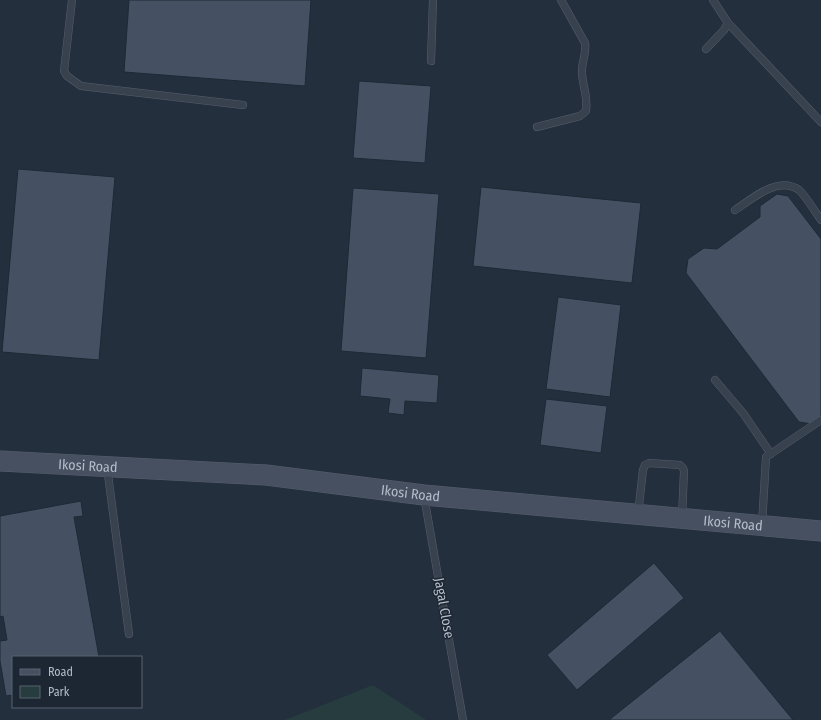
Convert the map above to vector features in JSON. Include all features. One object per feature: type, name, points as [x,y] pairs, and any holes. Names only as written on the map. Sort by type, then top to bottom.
[{"type":"street","name":"Ikosi Road","points":[[0,461],[266,475],[424,495],[821,530]]},
{"type":"lane","points":[[72,0],[64,71],[67,76],[81,86],[243,105]]},
{"type":"lane","points":[[431,61],[433,0]]},
{"type":"lane","points":[[537,127],[580,116],[586,111],[587,104],[582,73],[582,62],[586,48],[585,43],[561,0]]},
{"type":"lane","points":[[713,0],[728,23],[821,122]]},
{"type":"lane","points":[[706,49],[724,30],[728,23]]},
{"type":"lane","points":[[735,210],[766,190],[780,185],[790,185],[800,190],[821,220]]},
{"type":"lane","points":[[715,380],[743,413],[771,454]]},
{"type":"lane","points":[[762,526],[766,457],[821,420]]},
{"type":"lane","points":[[638,514],[643,470],[645,465],[649,463],[680,465],[684,471],[682,518]]},
{"type":"lane","points":[[107,467],[129,634]]},
{"type":"lane","name":"Jagal Close","points":[[424,495],[463,720]]},
{"type":"green space","points":[[373,685],[426,720],[285,720]]},
{"type":"building","points":[[129,0],[311,0],[305,86],[124,72]]},
{"type":"building","points":[[359,81],[431,86],[425,163],[353,158]]},
{"type":"building","points":[[18,169],[115,177],[99,360],[2,352]]},
{"type":"building","points":[[481,187],[641,203],[632,283],[473,266]]},
{"type":"building","points":[[353,188],[439,194],[426,358],[341,351]]},
{"type":"building","points":[[777,194],[788,196],[821,239],[821,416],[812,424],[799,422],[686,273],[688,259],[704,248],[717,249],[760,217],[760,206]]},
{"type":"building","points":[[558,297],[621,305],[610,397],[546,389]]},
{"type":"building","points":[[362,368],[439,375],[437,403],[405,401],[404,415],[388,413],[390,399],[360,396]]},
{"type":"building","points":[[546,399],[607,406],[601,453],[540,445]]},
{"type":"building","points":[[81,501],[83,516],[74,517],[99,656],[12,656],[12,695],[6,696],[0,661],[0,641],[7,640],[3,616],[0,617],[0,516]]},
{"type":"building","points":[[654,563],[684,598],[577,690],[547,655]]},
{"type":"building","points":[[720,631],[793,720],[609,720]]}]
